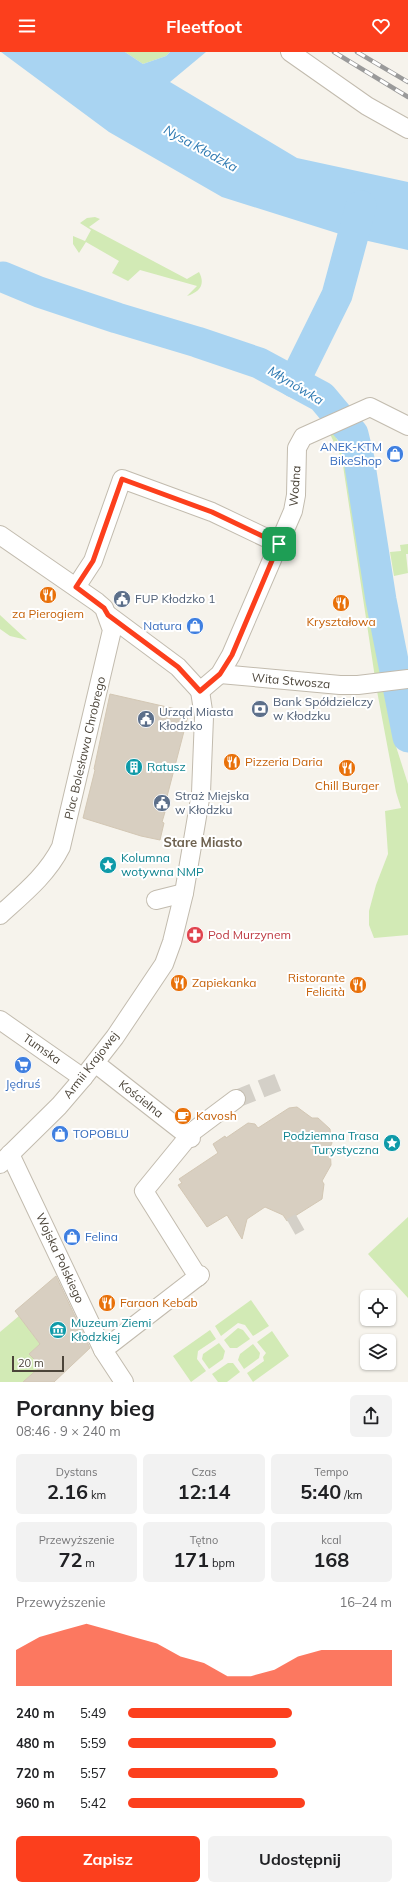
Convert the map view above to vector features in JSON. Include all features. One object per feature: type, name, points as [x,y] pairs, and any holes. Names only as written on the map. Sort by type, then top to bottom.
[{"type":"street","points":[[290,52],[367,106],[408,129]]},
{"type":"street","name":"Wodna","points":[[220,674],[232,655],[293,511],[296,495],[296,448],[303,437],[370,407],[408,426]]},
{"type":"street","points":[[76,587],[93,561],[122,479],[212,512],[279,544]]},
{"type":"street","points":[[0,535],[104,608],[108,615],[178,667],[200,691],[204,717],[201,793],[184,893],[156,900]]},
{"type":"street","name":"Plac Bolesława Chrobrego","points":[[0,915],[42,875],[54,861],[61,847],[112,630],[108,615]]},
{"type":"street","points":[[200,691],[220,674]]},
{"type":"street","name":"Wita Stwosza","points":[[220,674],[324,685],[363,684],[408,679]]},
{"type":"street","name":"Armii Krajowej","points":[[5,1159],[59,1106],[83,1078],[164,964],[168,955],[184,893]]},
{"type":"street","name":"Tumska","points":[[0,1020],[83,1078]]},
{"type":"street","name":"Kościelna","points":[[95,1063],[189,1136]]},
{"type":"street","points":[[103,1350],[199,1276],[144,1191],[189,1136],[236,1099]]},
{"type":"street","name":"Wojska Polskiego","points":[[5,1159],[103,1350],[124,1382]]},
{"type":"green space","points":[[125,52],[170,52],[166,56],[143,64]]},
{"type":"green space","points":[[95,217],[100,219],[89,227],[187,279],[199,272],[202,281],[198,290],[187,296],[197,286],[140,270],[128,281],[112,273],[119,261],[86,242],[79,253],[73,244],[73,236],[85,241],[91,230],[80,223],[87,218]]},
{"type":"green space","points":[[334,433],[345,457],[393,737],[408,784],[408,935],[374,938],[369,925],[369,911],[376,885],[388,854],[385,811],[401,808],[396,792],[377,691],[342,459],[330,434]]},
{"type":"green space","points":[[408,544],[408,554],[406,554],[408,573],[394,576],[390,552],[401,551],[400,545]]},
{"type":"green space","points":[[0,615],[27,640],[10,636],[0,629]]},
{"type":"green space","points":[[408,1217],[408,1298],[368,1254]]},
{"type":"green space","points":[[251,1300],[269,1326],[253,1336],[245,1325],[238,1323],[221,1336],[215,1326]]},
{"type":"green space","points":[[19,1316],[40,1344],[29,1354],[40,1366],[24,1382],[0,1382],[0,1332]]},
{"type":"green space","points":[[238,1328],[243,1330],[250,1339],[237,1348],[230,1348],[224,1340]]},
{"type":"green space","points":[[210,1330],[216,1339],[198,1351],[197,1359],[206,1371],[191,1382],[173,1356]]},
{"type":"green space","points":[[272,1331],[289,1356],[253,1382],[247,1373],[264,1361],[263,1357],[266,1353],[257,1342]]},
{"type":"green space","points":[[219,1343],[225,1351],[223,1359],[209,1369],[202,1359],[203,1354]]},
{"type":"green space","points":[[253,1344],[260,1353],[259,1358],[244,1369],[238,1360],[240,1354]]},
{"type":"green space","points":[[228,1363],[233,1363],[240,1372],[227,1382],[218,1382],[212,1374]]},
{"type":"water","name":"Nysa Kłodzka","points":[[1,52],[125,52],[143,64],[166,56],[170,52],[206,52],[170,82],[297,158],[408,182],[408,250],[346,236],[222,197],[109,132]]},
{"type":"building","name":"Ratusz","points":[[110,694],[189,712],[163,812],[165,812],[162,822],[164,823],[160,840],[141,836],[83,818],[95,770]]},
{"type":"building","points":[[297,1107],[312,1118],[318,1118],[330,1129],[332,1143],[330,1147],[331,1165],[322,1181],[324,1184],[322,1199],[287,1221],[283,1215],[265,1207],[247,1219],[242,1239],[227,1215],[207,1227],[178,1185],[182,1183],[179,1179],[218,1153],[213,1144],[225,1136],[226,1138],[248,1123],[255,1124],[258,1128],[289,1108]]},
{"type":"building","name":"Muzeum Ziemi Kłodzkiej","points":[[56,1276],[90,1348],[54,1382],[23,1382],[41,1366],[29,1354],[40,1344],[15,1311]]},
{"type":"waterway","points":[[294,382],[337,295],[361,206]]},
{"type":"waterway","name":"Młynówka","points":[[3,277],[39,292],[259,363],[322,397],[353,434],[359,459],[381,600],[408,737]]},
{"type":"tunnel","points":[[236,1099],[286,1079]]},
{"type":"tunnel","points":[[291,1227],[300,1222]]},
{"type":"railway","points":[[334,52],[408,97]]},
{"type":"railway","points":[[357,52],[408,82]]},
{"type":"place","name":"ANEK-KTM BikeShop","points":[[395,454]]},
{"type":"place","name":"za Pierogiem","points":[[48,595]]},
{"type":"place","name":"FUP Kłodzko 1","points":[[122,599]]},
{"type":"place","name":"Kryształowa","points":[[341,603]]},
{"type":"place","name":"Natura","points":[[195,626]]},
{"type":"place","name":"Bank Spółdzielczy w Kłodzku","points":[[260,709]]},
{"type":"place","name":"Urząd Miasta Kłodzko","points":[[146,719]]},
{"type":"place","name":"Pizzeria Daria","points":[[232,762]]},
{"type":"place","name":"Ratusz","points":[[134,767]]},
{"type":"place","name":"Chill Burger","points":[[347,768]]},
{"type":"place","name":"Straż Miejska w Kłodzku","points":[[162,803]]},
{"type":"place","name":"Kolumna wotywna NMP","points":[[108,865]]},
{"type":"place","name":"Pod Murzynem","points":[[195,935]]},
{"type":"place","name":"Zapiekanka","points":[[179,983]]},
{"type":"place","name":"Ristorante Felicità","points":[[358,985]]},
{"type":"place","name":"Jędruś","points":[[23,1065]]},
{"type":"place","name":"Kavosh","points":[[183,1116]]},
{"type":"place","name":"TOPOBLU","points":[[60,1134]]},
{"type":"place","name":"Podziemna Trasa Turystyczna","points":[[392,1143]]},
{"type":"place","name":"Felina","points":[[72,1237]]},
{"type":"place","name":"Faraon Kebab","points":[[107,1303]]},
{"type":"place","name":"Muzeum Ziemi Kłodzkiej","points":[[58,1330]]},
{"type":"district","name":"Stare Miasto","points":[[203,842]]},
{"type":"route","points":[[122,479],[212,512],[279,544],[232,655],[220,674],[200,691],[178,667],[108,615],[104,608],[76,587],[93,561],[122,479]]}]
